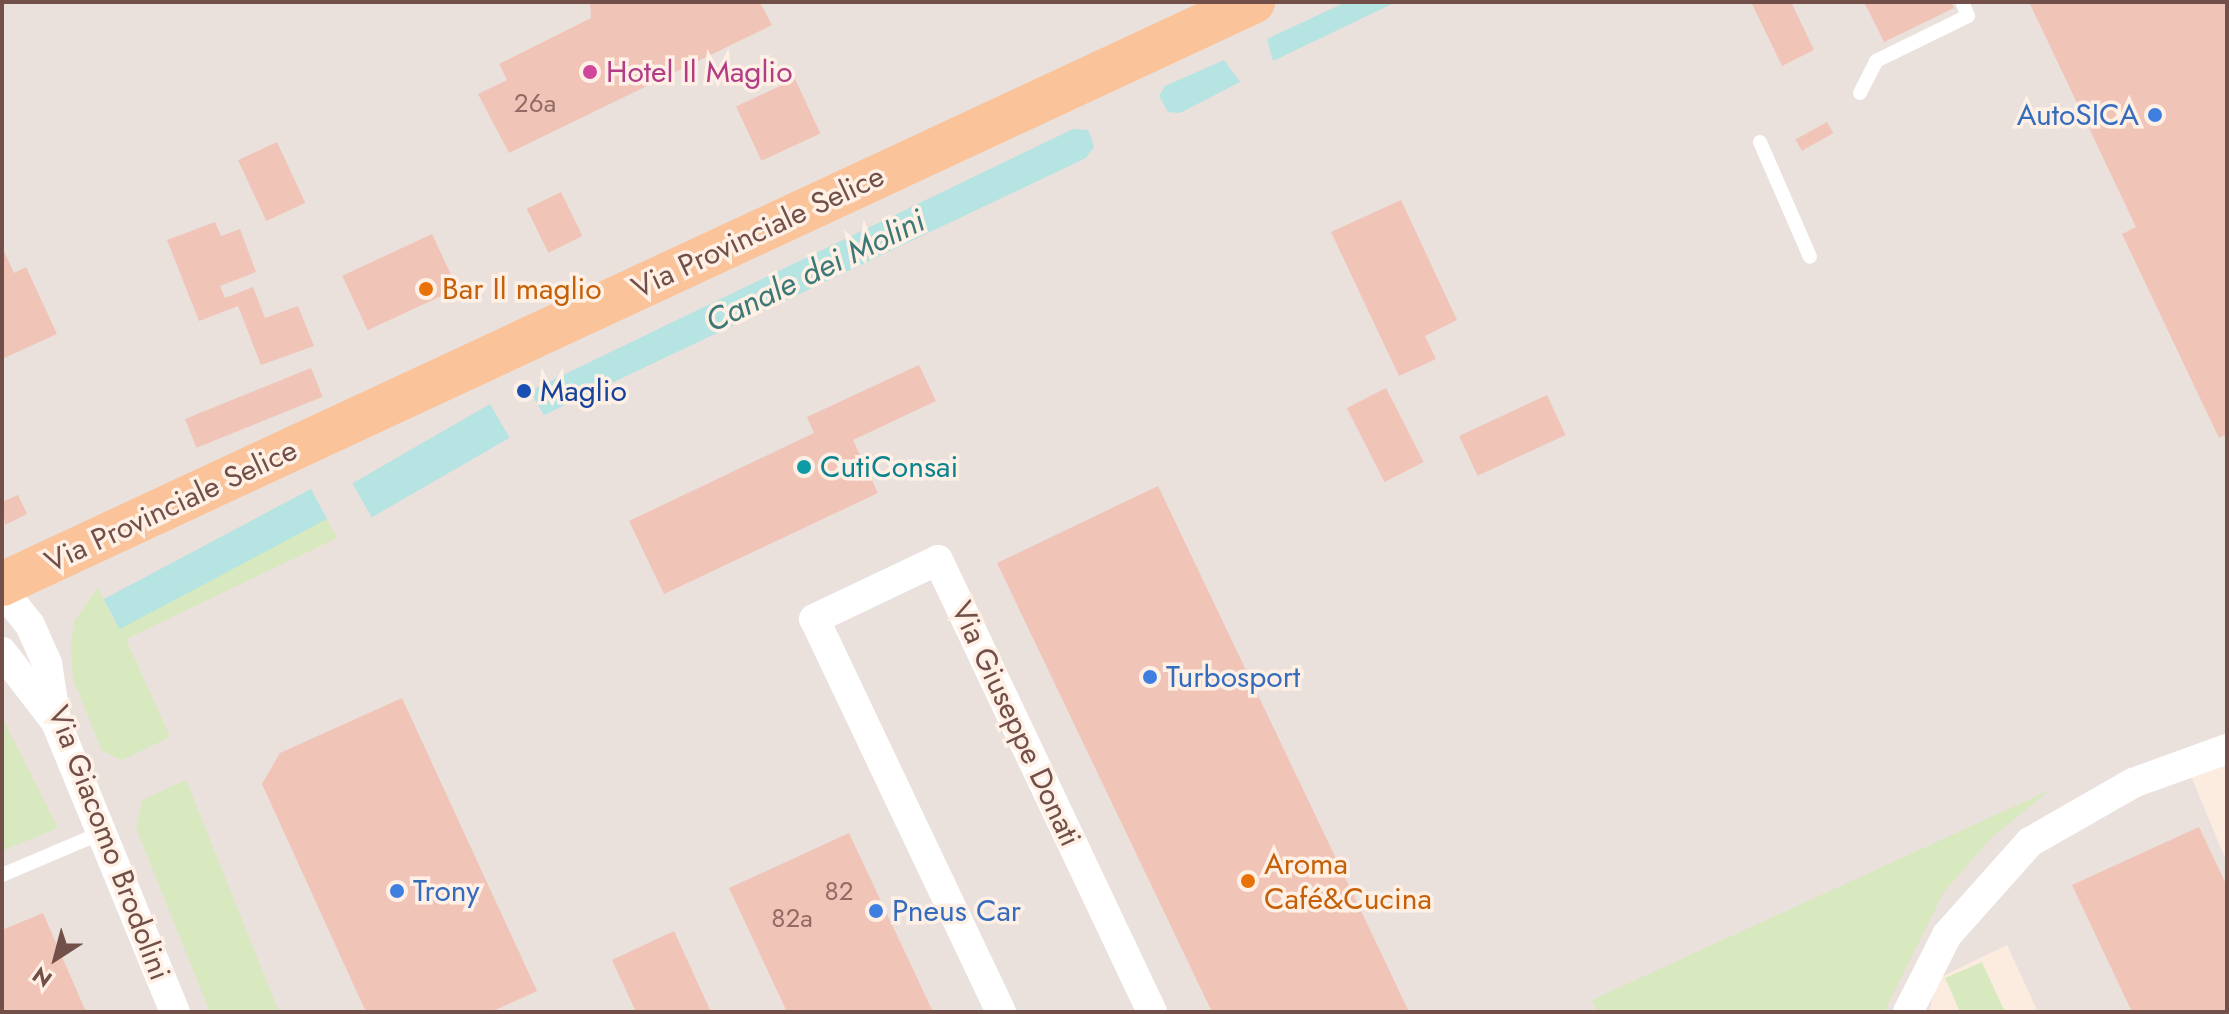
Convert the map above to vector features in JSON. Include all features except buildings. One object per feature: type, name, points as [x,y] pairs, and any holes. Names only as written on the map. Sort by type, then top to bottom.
[{"type":"main road","name":"Via Provinciale Selice","points":[[2,587],[45,564],[1253,2]]},
{"type":"street","name":"Via Giuseppe Donati","points":[[1001,1012],[864,716],[814,619],[938,560],[1152,1012]]},
{"type":"street","points":[[30,625],[45,564]]},
{"type":"street","name":"Via Giacomo Brodolini","points":[[2,587],[30,625],[47,663],[56,722],[175,1012]]},
{"type":"street","name":"Via Giacomo Brodolini","points":[[2,652],[56,722]]},
{"type":"street","points":[[1908,1012],[1947,935],[2030,842],[2133,783],[2227,749]]},
{"type":"lane","points":[[1860,93],[1876,61],[1968,16],[1962,2]]},
{"type":"lane","points":[[1760,142],[1810,257]]},
{"type":"lane","points":[[2,875],[101,833]]},
{"type":"shaded area","points":[[2,2],[2227,2],[2227,748],[2186,764],[2227,863],[2227,1012],[2038,1012],[2007,945],[1937,979],[1929,1012],[2,1012]]},
{"type":"green space","points":[[327,519],[337,538],[126,639],[170,737],[122,760],[102,751],[73,679],[71,646],[74,621],[98,588],[115,623]]},
{"type":"green space","points":[[2,717],[58,828],[2,851]]},
{"type":"green space","points":[[186,780],[279,1012],[210,1012],[136,828],[142,800]]},
{"type":"green space","points":[[2050,790],[1991,838],[1944,892],[1884,1012],[1598,1012],[1592,1000]]},
{"type":"green space","points":[[1982,962],[2005,1012],[1960,1012],[1945,978]]},
{"type":"water","points":[[1346,2],[1396,2],[1273,61],[1267,39]]},
{"type":"water","points":[[1224,60],[1240,82],[1180,113],[1168,112],[1159,96],[1165,86]]},
{"type":"water","name":"Canale dei Molini","points":[[1073,129],[1088,130],[1094,147],[1086,158],[544,415],[530,391]]},
{"type":"water","points":[[490,404],[509,438],[372,517],[352,484]]},
{"type":"water","points":[[311,489],[327,519],[119,629],[104,599]]},
{"type":"place","name":"Hotel Il Maglio","points":[[590,72]]},
{"type":"place","name":"AutoSICA","points":[[2155,115]]},
{"type":"place","name":"Bar Il maglio","points":[[426,289]]},
{"type":"place","name":"Maglio","points":[[524,391]]},
{"type":"place","name":"CutiConsai","points":[[804,467]]},
{"type":"place","name":"Turbosport","points":[[1150,677]]},
{"type":"place","name":"Aroma Café&Cucina","points":[[1248,881]]},
{"type":"place","name":"Trony","points":[[397,891]]},
{"type":"place","name":"Pneus Car","points":[[876,911]]}]
